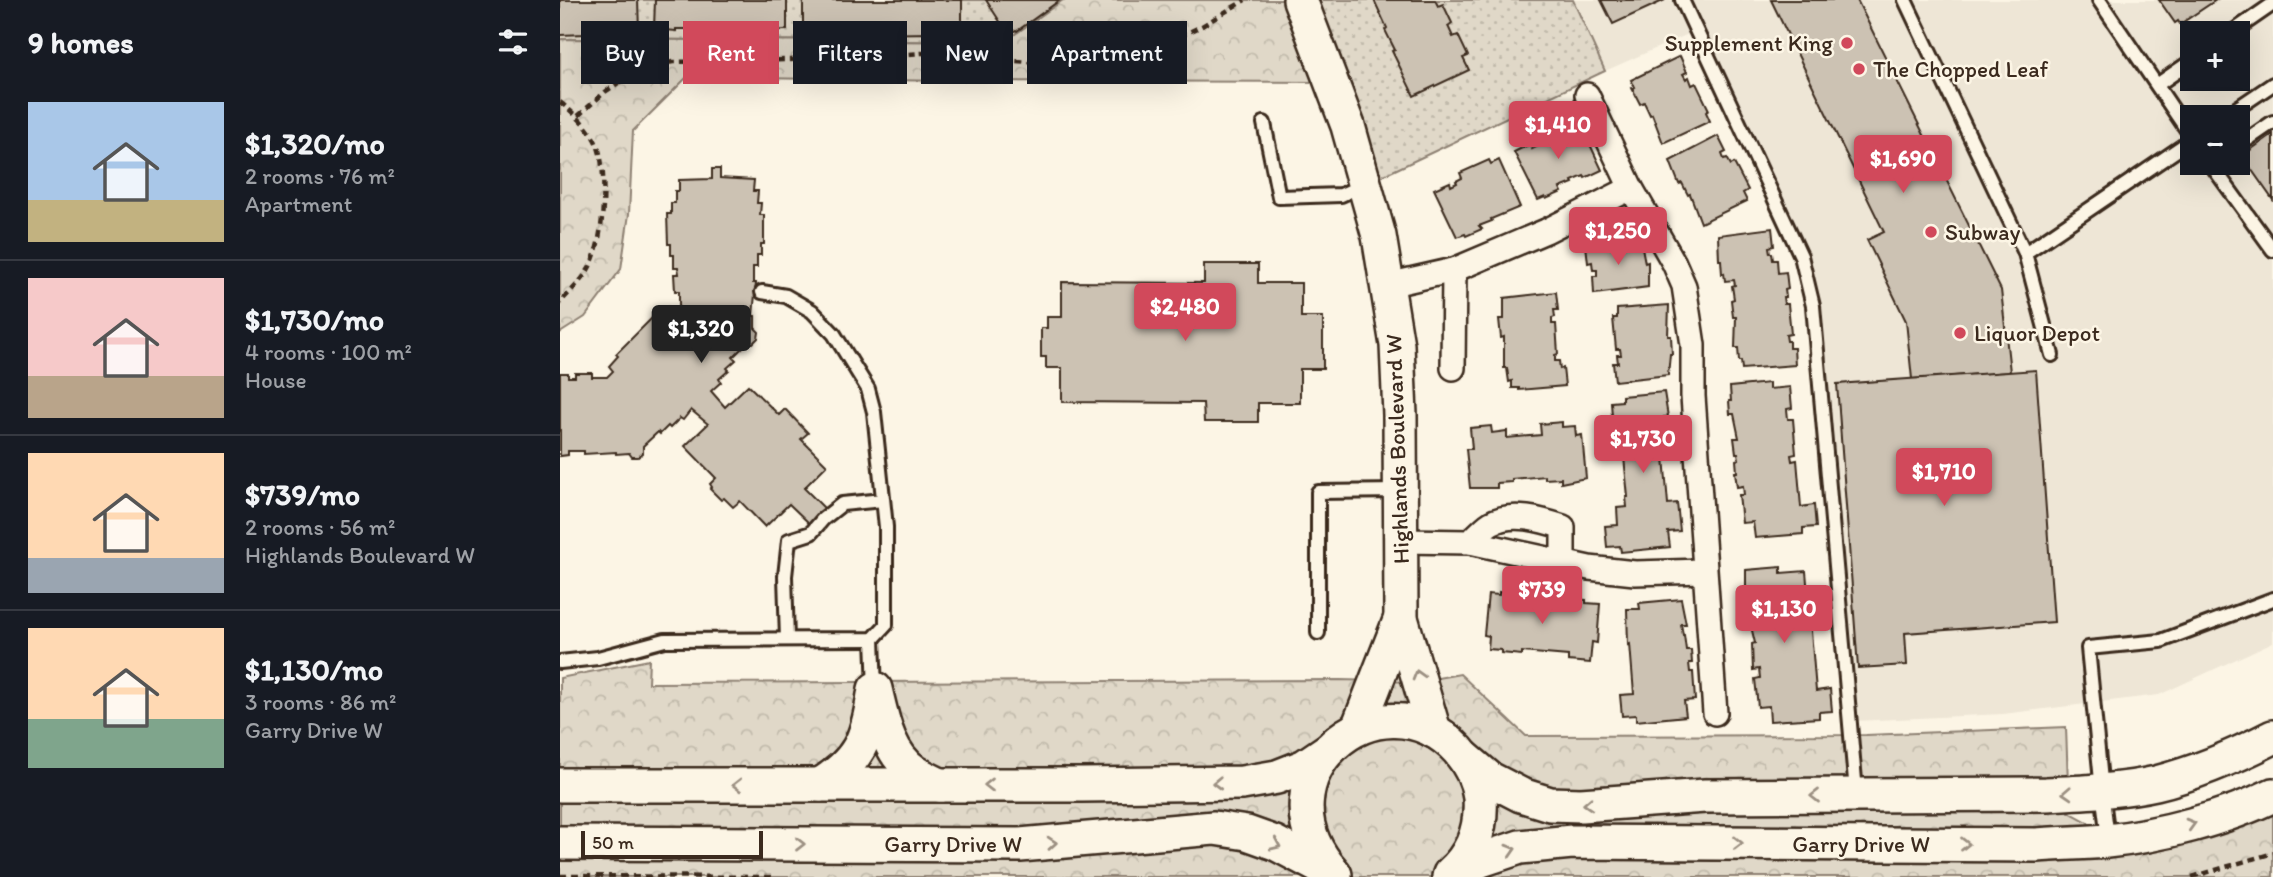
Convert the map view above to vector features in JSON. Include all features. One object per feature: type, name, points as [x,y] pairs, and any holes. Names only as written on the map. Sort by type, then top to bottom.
[{"type":"main road","name":"Highlands Boulevard W","points":[[1300,0],[1336,93],[1365,184],[1379,236],[1388,285],[1397,345],[1400,415],[1401,618],[1434,732]]},
{"type":"main road","name":"Highlands Boulevard W","points":[[1358,728],[1401,618]]},
{"type":"main road","points":[[820,785],[841,772],[857,752],[869,726],[874,689]]},
{"type":"main road","points":[[874,689],[884,726],[895,750],[913,771],[940,785]]},
{"type":"main road","points":[[560,785],[1242,783],[1277,777],[1305,766],[1358,728],[1397,721],[1416,724],[1434,732]]},
{"type":"main road","name":"Garry Drive W","points":[[1434,732],[1490,779],[1521,795],[1550,804],[1581,805],[1705,796],[2046,794],[2102,791],[2155,783],[2200,770],[2273,737]]},
{"type":"main road","points":[[1327,751],[1308,785],[1306,815],[1312,843],[1322,860],[1337,876]]},
{"type":"main road","points":[[1448,877],[1470,850],[1478,832],[1481,812],[1476,783],[1464,757]]},
{"type":"main road","name":"Garry Drive W","points":[[1448,877],[1481,860],[1520,847],[1572,842],[2037,845],[2109,841],[2175,828],[2260,802],[2273,795]]},
{"type":"main road","name":"Garry Drive W","points":[[560,843],[1020,845],[1214,828],[1247,833],[1275,843],[1337,876]]},
{"type":"street","points":[[1587,95],[1631,188],[1674,263],[1684,286],[1693,345],[1693,396],[1715,713]]},
{"type":"street","points":[[1388,285],[1454,270],[1546,232],[1631,188]]},
{"type":"street","points":[[1453,368],[1454,270]]},
{"type":"street","points":[[1470,542],[1491,523],[1514,517],[1543,520],[1563,527],[1563,563]]},
{"type":"street","points":[[1401,541],[1470,542],[1589,568],[1635,572],[1704,571]]},
{"type":"lane","points":[[1682,0],[1801,256],[1813,306],[1857,796]]},
{"type":"lane","points":[[1905,0],[2025,253],[2052,355]]},
{"type":"lane","points":[[2025,253],[2193,139],[2099,0]]},
{"type":"lane","points":[[2248,21],[2273,4]]},
{"type":"lane","points":[[2157,85],[2180,69]]},
{"type":"lane","points":[[2242,105],[2273,84]]},
{"type":"lane","points":[[2250,138],[2273,122]]},
{"type":"lane","points":[[1264,123],[1279,197],[1341,195],[1365,184]]},
{"type":"lane","points":[[2220,175],[2273,250]]},
{"type":"lane","points":[[762,292],[786,296],[813,311],[834,334],[868,389],[886,527],[886,625],[873,639],[874,689]]},
{"type":"lane","points":[[1318,632],[1318,492],[1400,491]]},
{"type":"lane","points":[[788,639],[785,576],[789,540],[811,533],[842,504],[883,500]]},
{"type":"lane","points":[[2109,841],[2088,648],[2161,641],[2273,599]]},
{"type":"lane","points":[[560,662],[598,658],[665,640],[873,639]]},
{"type":"path","points":[[578,116],[605,92],[640,68],[673,62],[842,59],[922,53],[1041,63],[1094,63],[1148,51],[1202,26],[1245,0]]},
{"type":"path","points":[[560,102],[578,116],[598,147],[605,192],[601,229],[589,268],[560,303]]},
{"type":"path","points":[[2192,877],[2273,853]]},
{"type":"path","points":[[560,876],[772,877]]},
{"type":"shaded area","points":[[1573,0],[2273,0],[2273,642],[2159,695],[2003,714],[1855,721],[1813,307],[1801,256],[1695,31],[1605,71]]},
{"type":"green space","points":[[560,0],[1063,0],[1034,21],[1027,21],[1027,26],[1013,36],[1013,21],[921,21],[921,41],[907,41],[907,21],[793,21],[793,41],[779,40],[779,21],[683,21],[683,40],[669,40],[669,21],[581,21],[581,39],[560,39]]},
{"type":"green space","points":[[1063,0],[1300,0],[1332,82],[1187,82],[1187,21],[1034,21]]},
{"type":"green space","points":[[1300,0],[1573,0],[1605,71],[1365,184]]},
{"type":"green space","points":[[1027,26],[1027,81],[1013,81],[1013,36]]},
{"type":"green space","points":[[560,39],[581,39],[581,84],[669,84],[669,40],[683,40],[683,81],[633,131],[629,214],[621,269],[585,317],[560,333]]},
{"type":"green space","points":[[779,40],[793,41],[793,79],[779,78]]},
{"type":"green space","points":[[907,41],[921,41],[921,81],[907,80]]},
{"type":"green space","points":[[649,660],[648,683],[1415,682],[1460,674],[1526,736],[1866,735],[2066,727],[2069,812],[2113,836],[2273,796],[2273,877],[560,877],[560,678]]},
{"type":"building","points":[[560,0],[638,0],[639,21],[581,21],[581,34],[560,35]]},
{"type":"building","points":[[655,0],[787,0],[787,30],[779,30],[779,21],[683,21],[683,29],[676,31],[669,30],[669,21],[654,21]]},
{"type":"building","points":[[803,0],[962,0],[962,21],[921,21],[921,33],[907,33],[907,21],[803,21]]},
{"type":"building","points":[[986,0],[1060,0],[1027,21],[1017,31],[1013,32],[1013,21],[1000,21]]},
{"type":"building","points":[[1374,0],[1435,0],[1438,6],[1443,4],[1452,23],[1448,26],[1453,37],[1458,35],[1468,56],[1463,58],[1469,70],[1414,96],[1392,51],[1395,50]]},
{"type":"building","points":[[1601,0],[1665,0],[1613,24]]},
{"type":"building","points":[[1771,0],[1857,0],[2001,290],[2010,372],[1912,379],[1906,321],[1867,240],[1884,232]]},
{"type":"building","points":[[2159,0],[2216,0],[2184,21],[2180,21],[2180,24],[2178,21],[2175,23]]},
{"type":"building","points":[[1680,56],[1687,72],[1683,74],[1686,79],[1689,77],[1692,85],[1696,83],[1709,110],[1706,112],[1710,121],[1663,143],[1652,114],[1650,115],[1644,102],[1640,104],[1631,80]]},
{"type":"building","points":[[1569,122],[1571,127],[1580,123],[1602,170],[1572,181],[1573,183],[1560,188],[1562,192],[1538,200],[1514,152],[1530,144],[1532,149],[1538,146],[1537,143],[1544,140],[1542,136]]},
{"type":"building","points":[[2273,134],[2273,200],[2250,167],[2250,150]]},
{"type":"building","points":[[1718,136],[1726,152],[1722,154],[1724,159],[1727,158],[1731,165],[1734,163],[1748,190],[1743,193],[1747,201],[1701,223],[1690,194],[1688,195],[1682,183],[1679,184],[1670,161]]},
{"type":"building","points":[[1489,160],[1491,164],[1499,160],[1520,207],[1479,226],[1482,229],[1457,237],[1434,189],[1450,182],[1451,186],[1457,183],[1456,181],[1462,178],[1460,173]]},
{"type":"building","points":[[712,169],[720,169],[720,178],[754,180],[753,191],[758,191],[760,215],[764,215],[764,244],[761,244],[761,255],[757,255],[757,267],[753,267],[753,283],[756,283],[753,316],[755,328],[759,332],[758,338],[753,343],[747,343],[733,357],[736,360],[719,379],[721,382],[711,391],[725,407],[748,385],[779,415],[785,409],[808,433],[801,439],[827,465],[804,488],[826,510],[811,525],[789,504],[765,527],[740,501],[733,507],[724,498],[721,500],[710,489],[710,484],[716,478],[685,446],[708,424],[691,410],[683,420],[680,418],[670,428],[668,426],[660,434],[658,432],[643,446],[643,453],[638,457],[616,452],[584,454],[584,451],[568,451],[568,455],[560,456],[560,373],[568,373],[568,377],[575,377],[575,373],[592,373],[592,377],[607,377],[613,371],[609,366],[618,356],[616,354],[655,315],[658,317],[668,307],[672,312],[679,306],[679,291],[675,291],[674,274],[679,274],[678,267],[674,267],[671,244],[668,244],[667,214],[671,214],[671,203],[675,203],[679,180],[712,179]]},
{"type":"building","points":[[1772,228],[1774,246],[1769,247],[1770,253],[1773,260],[1777,260],[1778,273],[1786,272],[1788,289],[1785,290],[1786,297],[1783,297],[1784,304],[1788,304],[1791,334],[1786,335],[1789,348],[1794,348],[1795,365],[1742,369],[1738,348],[1735,348],[1736,317],[1733,317],[1731,300],[1734,299],[1732,286],[1735,285],[1734,280],[1725,281],[1724,273],[1722,274],[1718,235]]},
{"type":"building","points":[[1641,242],[1645,263],[1648,262],[1648,287],[1594,294],[1593,276],[1597,276],[1597,270],[1593,270],[1592,262],[1588,263],[1586,245]]},
{"type":"building","points":[[1204,264],[1258,264],[1258,283],[1301,283],[1301,317],[1323,317],[1323,369],[1300,369],[1300,403],[1258,403],[1258,422],[1204,422],[1203,403],[1062,402],[1062,368],[1046,368],[1046,357],[1041,357],[1041,328],[1047,328],[1047,317],[1062,317],[1062,282],[1204,283]]},
{"type":"building","points":[[1556,292],[1558,310],[1554,310],[1555,317],[1552,318],[1552,324],[1556,324],[1558,354],[1555,355],[1555,361],[1559,361],[1560,369],[1563,368],[1565,386],[1519,390],[1512,388],[1507,368],[1504,368],[1504,337],[1501,338],[1499,319],[1504,319],[1504,298]]},
{"type":"building","points":[[1669,305],[1668,336],[1671,336],[1672,354],[1668,375],[1615,381],[1613,363],[1618,363],[1617,355],[1621,355],[1620,349],[1616,349],[1613,318],[1617,318],[1617,309]]},
{"type":"building","points":[[2036,370],[2054,622],[1905,633],[1907,665],[1858,668],[1837,384]]},
{"type":"building","points":[[1769,383],[1769,389],[1790,387],[1792,408],[1787,409],[1788,419],[1793,419],[1796,454],[1791,455],[1792,461],[1797,460],[1801,507],[1814,505],[1816,527],[1803,528],[1803,534],[1755,538],[1753,522],[1742,523],[1739,495],[1744,495],[1743,486],[1737,487],[1735,472],[1736,460],[1739,459],[1734,438],[1739,438],[1734,414],[1730,414],[1730,387]]},
{"type":"building","points":[[1664,392],[1668,417],[1664,417],[1665,433],[1662,433],[1668,504],[1677,503],[1680,531],[1668,532],[1670,547],[1621,552],[1620,546],[1607,547],[1605,526],[1618,525],[1617,508],[1627,507],[1628,497],[1622,437],[1611,438],[1611,402],[1622,401],[1622,396]]},
{"type":"building","points":[[1562,422],[1562,427],[1575,426],[1576,436],[1582,435],[1586,478],[1561,483],[1561,478],[1545,479],[1545,476],[1512,479],[1512,482],[1497,483],[1497,488],[1470,488],[1466,449],[1472,449],[1470,428],[1491,426],[1492,433],[1507,431],[1507,438],[1541,435],[1540,424]]},
{"type":"building","points":[[1781,567],[1781,573],[1806,571],[1816,691],[1830,689],[1832,711],[1819,712],[1819,718],[1770,721],[1769,706],[1758,707],[1755,679],[1760,678],[1759,669],[1753,670],[1752,644],[1755,643],[1750,622],[1755,622],[1750,598],[1746,598],[1746,570]]},
{"type":"building","points":[[1499,592],[1512,594],[1512,598],[1522,599],[1523,594],[1535,592],[1548,594],[1548,598],[1563,600],[1562,602],[1573,603],[1573,599],[1600,604],[1597,643],[1592,642],[1590,663],[1568,661],[1568,656],[1522,652],[1522,655],[1488,649],[1489,636],[1484,635],[1488,594],[1499,595]]},
{"type":"building","points":[[1681,599],[1686,624],[1681,624],[1686,650],[1691,650],[1692,663],[1689,663],[1690,672],[1693,672],[1695,700],[1684,701],[1686,716],[1636,721],[1636,715],[1622,716],[1620,695],[1634,694],[1627,609],[1640,609],[1639,603]]},
{"type":"place","name":"Supplement King","points":[[1847,43]]},
{"type":"place","name":"The Chopped Leaf","points":[[1859,69]]},
{"type":"place","name":"Subway","points":[[1931,232]]},
{"type":"place","name":"Liquor Depot","points":[[1960,333]]}]
